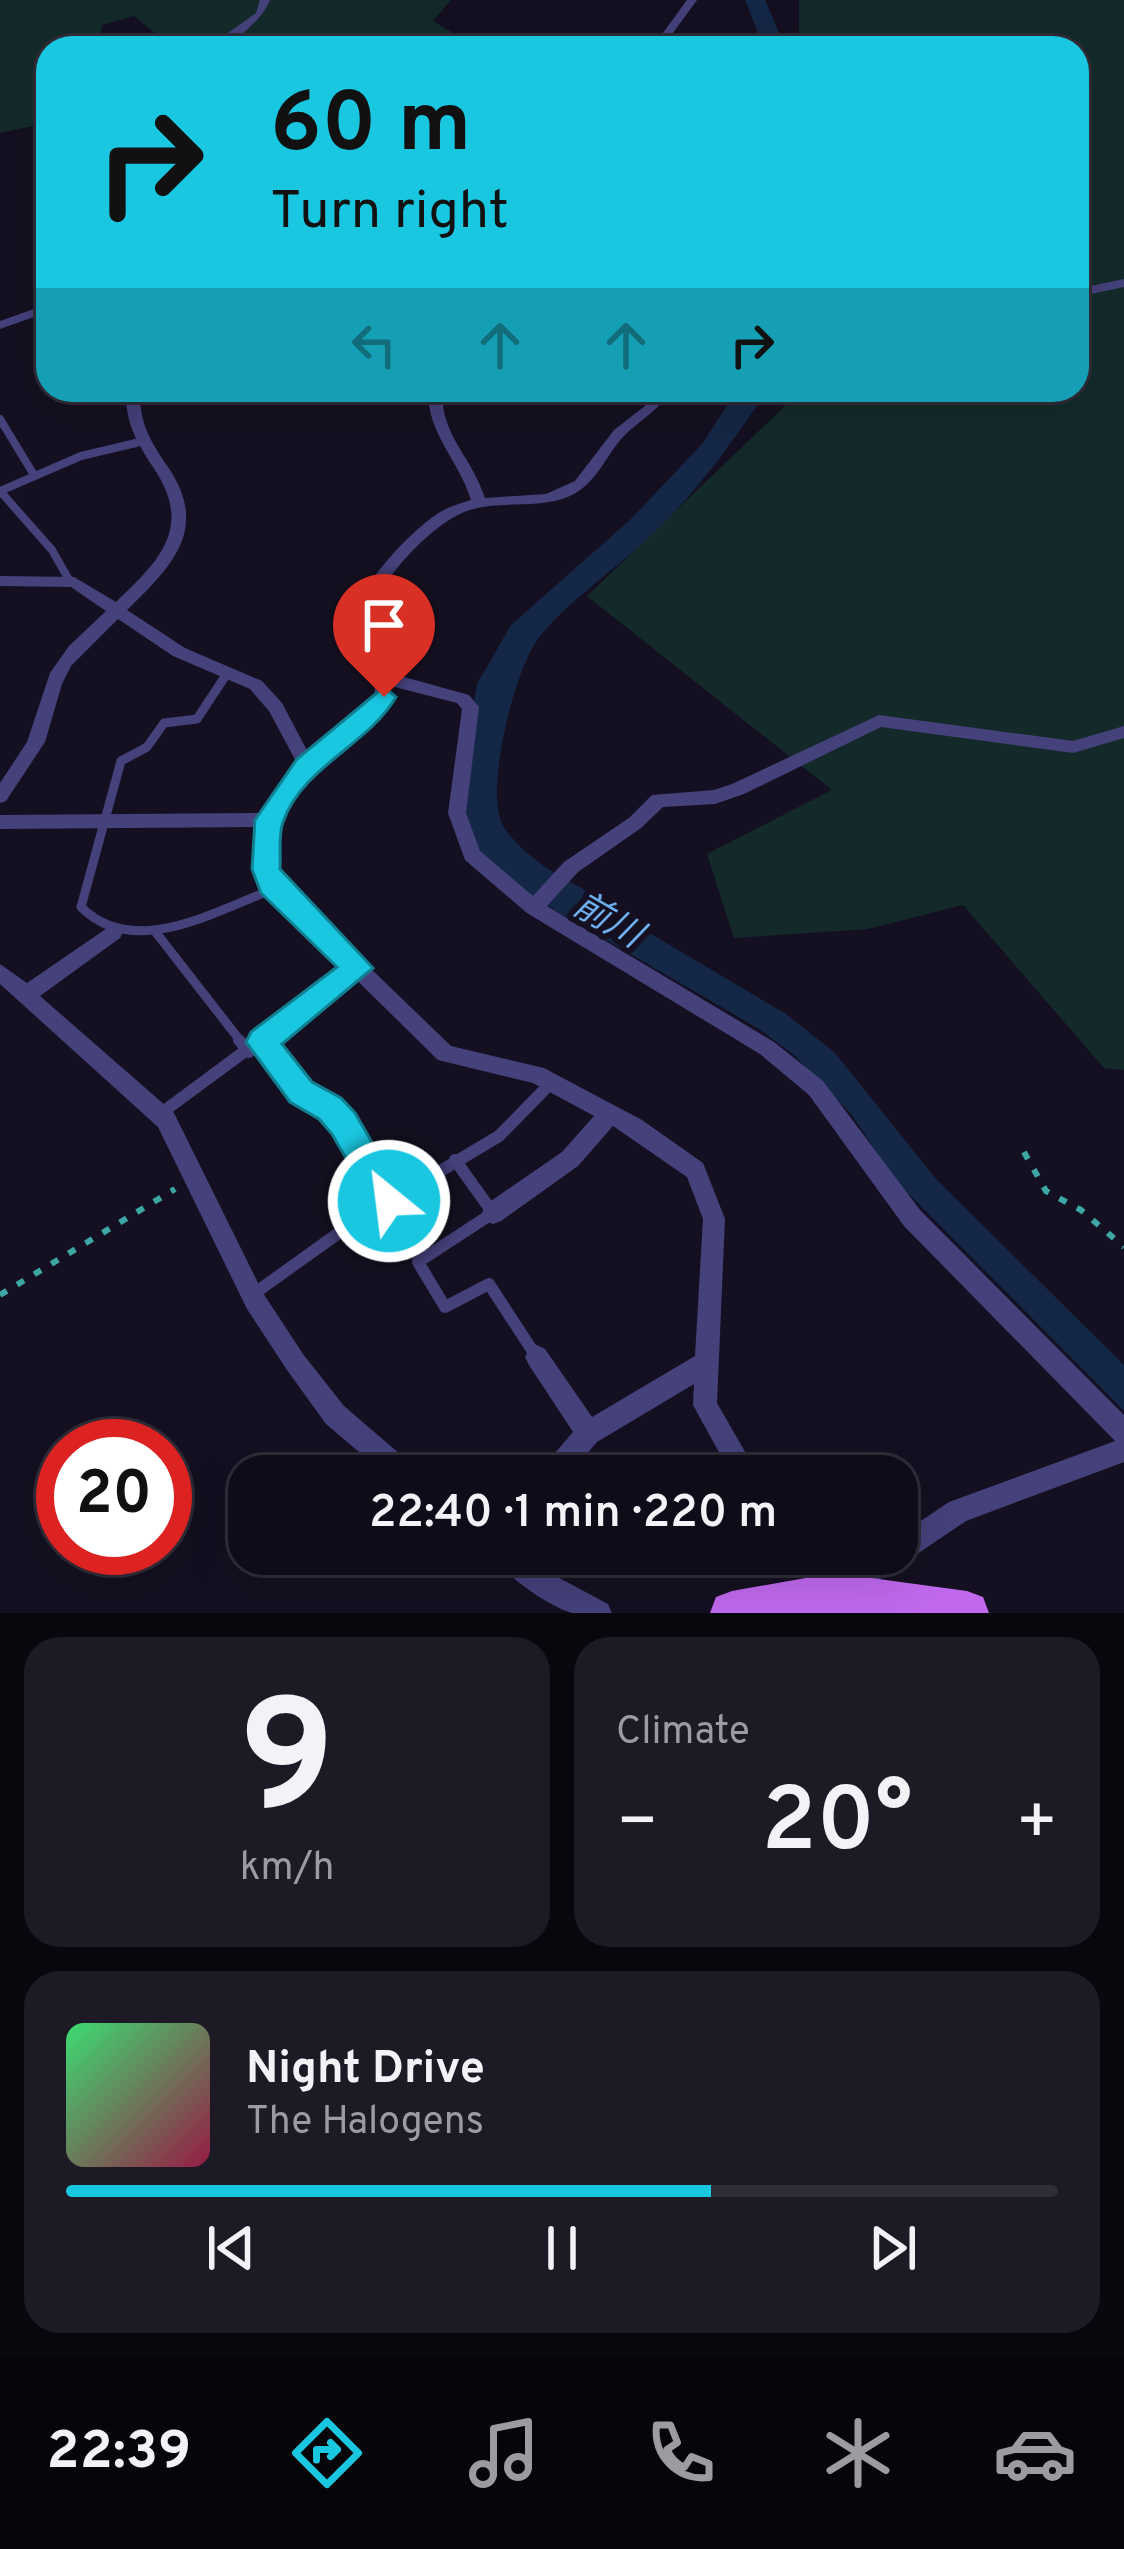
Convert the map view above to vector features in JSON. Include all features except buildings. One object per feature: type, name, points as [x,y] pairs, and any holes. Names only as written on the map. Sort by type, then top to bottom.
[{"type":"main road","points":[[732,1613],[834,1594],[967,1613]]},
{"type":"street","points":[[229,36],[260,14],[265,0]]},
{"type":"street","points":[[666,36],[692,0]]},
{"type":"street","points":[[1089,290],[1124,283]]},
{"type":"street","points":[[0,326],[36,312]]},
{"type":"street","points":[[0,796],[38,738],[55,675],[120,608],[174,544],[181,527],[173,482],[132,425],[133,402]]},
{"type":"street","points":[[435,402],[434,419],[475,480],[479,502]]},
{"type":"street","points":[[657,402],[602,451],[580,484],[553,496],[479,502],[452,510],[400,553],[361,618],[358,635],[386,688],[373,712],[307,766],[269,820],[266,869],[276,889],[446,1054],[550,1082],[677,1154],[704,1184],[714,1219],[705,1405],[734,1455]]},
{"type":"street","points":[[0,581],[69,580],[120,608],[179,652],[256,685],[276,706],[307,766]]},
{"type":"street","points":[[381,677],[463,699],[471,707],[457,813],[472,855],[534,908],[767,1048],[816,1088],[912,1218],[1124,1432]]},
{"type":"street","points":[[534,908],[571,867],[635,823],[658,800],[715,797],[738,789],[879,721],[1060,746],[1086,746],[1124,732]]},
{"type":"street","points":[[0,822],[269,820]]},
{"type":"street","points":[[26,995],[113,932]]},
{"type":"street","points":[[0,972],[160,1114],[198,1176],[252,1294],[335,1415],[382,1455]]},
{"type":"street","points":[[493,1213],[569,1159],[610,1114]]},
{"type":"street","points":[[537,1357],[588,1433]]},
{"type":"street","points":[[570,1455],[588,1433],[704,1364]]},
{"type":"street","points":[[918,1537],[958,1510],[1124,1450]]},
{"type":"street","points":[[532,1575],[599,1613]]},
{"type":"street","points":[[819,1575],[834,1594],[862,1575]]},
{"type":"lane","points":[[0,419],[34,475]]},
{"type":"lane","points":[[69,580],[52,550],[0,491],[80,455],[140,442]]},
{"type":"lane","points":[[226,675],[197,719],[164,723],[142,750],[125,754],[81,907],[89,920],[113,932],[154,930],[276,889]]},
{"type":"lane","points":[[154,930],[248,1052]]},
{"type":"lane","points":[[160,1114],[358,968]]},
{"type":"lane","points":[[262,1042],[301,1092],[330,1108],[344,1124],[389,1201]]},
{"type":"lane","points":[[252,1294],[525,1114],[550,1082]]},
{"type":"lane","points":[[455,1160],[493,1213],[418,1262],[445,1307],[489,1284],[537,1357]]},
{"type":"path","points":[[1024,1152],[1046,1191],[1081,1210],[1124,1247]]},
{"type":"path","points":[[0,1295],[198,1176]]},
{"type":"green space","points":[[0,0],[451,0],[433,21],[458,36],[158,36],[134,16],[102,25],[101,36],[36,36],[36,126],[0,133]]},
{"type":"green space","points":[[799,0],[1124,0],[1124,1070],[1104,1068],[963,905],[868,929],[734,938],[707,854],[832,790],[587,596],[789,402],[1089,402],[1089,36],[799,36]]},
{"type":"water","points":[[572,887],[786,1014],[835,1053],[936,1179],[1124,1365],[1124,1411],[894,1179],[852,1115],[794,1055],[759,1029],[553,909]]},
{"type":"waterway","name":"前川","points":[[755,0],[770,36]]},
{"type":"waterway","name":"前川","points":[[609,923],[515,868],[482,830],[478,796],[495,684],[523,633],[641,527],[713,450],[744,402]]},
{"type":"route","points":[[384,697],[373,712],[307,766],[269,820],[266,869],[272,885],[358,968],[262,1042],[301,1092],[330,1108],[344,1124],[389,1201]]}]
